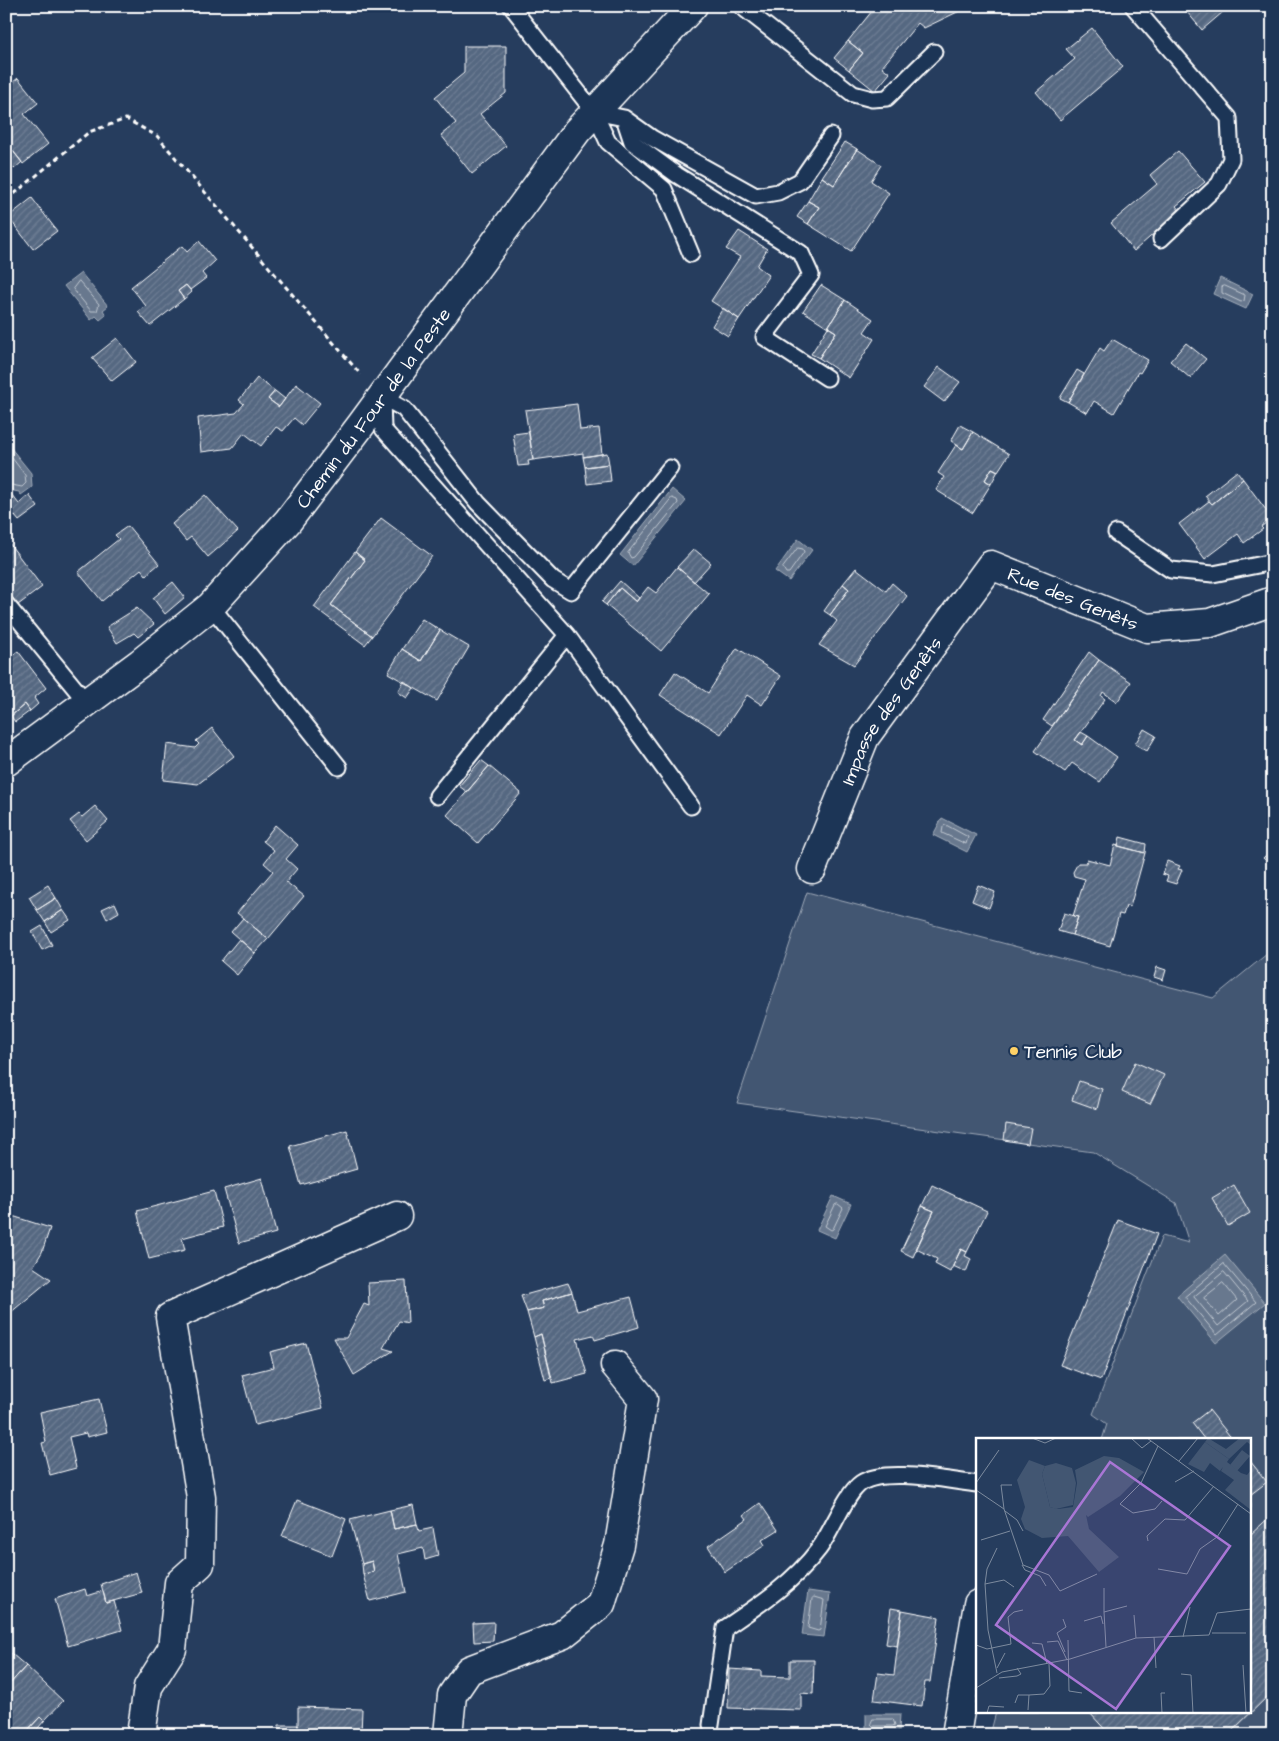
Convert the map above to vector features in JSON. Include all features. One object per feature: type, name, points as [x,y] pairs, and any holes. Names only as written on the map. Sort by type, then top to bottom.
[{"type":"street","name":"Chemin du Four de la Peste","points":[[6,762],[140,664],[211,606],[288,521],[382,398],[576,131],[693,6]]},
{"type":"street","name":"Rue des Genêts","points":[[991,565],[1148,628],[1210,623],[1273,601]]},
{"type":"street","name":"Impasse des Genêts","points":[[812,869],[865,737],[991,565]]},
{"type":"street","points":[[141,1735],[148,1687],[172,1650],[179,1583],[200,1564],[201,1497],[170,1318],[397,1216]]},
{"type":"street","points":[[448,1735],[452,1696],[469,1670],[562,1635],[600,1604],[619,1545],[643,1399],[615,1365]]},
{"type":"street","points":[[956,1735],[976,1616]]},
{"type":"lane","points":[[510,6],[594,112],[608,142],[664,189],[691,254]]},
{"type":"lane","points":[[741,6],[854,94],[872,99],[887,98],[934,52]]},
{"type":"lane","points":[[1133,6],[1229,118],[1231,159],[1218,184],[1161,239]]},
{"type":"lane","points":[[594,112],[624,118],[652,138],[756,196],[778,192],[800,181],[832,136]]},
{"type":"lane","points":[[624,118],[632,142],[677,175],[801,253],[811,275],[764,337],[827,378]]},
{"type":"lane","points":[[670,468],[571,592],[553,580],[478,503],[404,409],[382,398],[383,429],[567,635],[691,806]]},
{"type":"lane","points":[[1116,533],[1171,570],[1213,574],[1273,562]]},
{"type":"lane","points":[[6,604],[87,703]]},
{"type":"lane","points":[[211,606],[339,767]]},
{"type":"lane","points":[[437,796],[567,635]]},
{"type":"lane","points":[[711,1725],[725,1628],[795,1577],[819,1550],[850,1497],[861,1483],[880,1477],[903,1475],[976,1484]]},
{"type":"path","points":[[14,194],[89,132],[126,119],[134,123],[157,136],[248,241],[315,324],[382,398]]},
{"type":"shaded area","name":"Tennis Club","points":[[807,892],[1213,998],[1273,949],[1273,1735],[990,1735],[995,1714],[1252,1714],[1252,1438],[1103,1438],[1107,1424],[1093,1414],[1162,1236],[1189,1243],[1176,1203],[1093,1152],[737,1103]]},
{"type":"water","points":[[81,273],[108,306],[103,310],[106,315],[100,320],[96,316],[91,320],[64,286]]},
{"type":"water","points":[[1220,278],[1253,294],[1246,309],[1213,294]]},
{"type":"water","points":[[6,442],[31,473],[32,487],[21,495],[19,492],[9,490],[6,487]]},
{"type":"water","points":[[672,489],[686,501],[633,566],[620,555]]},
{"type":"water","points":[[798,539],[812,550],[789,581],[775,571]]},
{"type":"water","points":[[942,818],[976,835],[967,852],[933,835]]},
{"type":"water","points":[[833,1196],[851,1204],[835,1238],[817,1230]]},
{"type":"water","points":[[1225,1255],[1265,1303],[1216,1343],[1177,1296]]},
{"type":"water","points":[[808,1591],[830,1594],[824,1637],[802,1635]]},
{"type":"water","points":[[866,1714],[900,1714],[899,1732],[866,1731]]},
{"type":"building","points":[[876,6],[970,6],[924,28],[918,23],[882,67],[890,73],[875,91],[849,70],[863,53],[848,41]]},
{"type":"building","points":[[1182,6],[1218,6],[1223,12],[1202,30]]},
{"type":"building","points":[[1092,28],[1123,67],[1060,120],[1036,92],[1075,59],[1066,49]]},
{"type":"building","points":[[848,41],[863,53],[849,70],[834,58]]},
{"type":"building","points":[[464,46],[506,46],[506,93],[480,114],[506,146],[472,174],[441,135],[456,123],[435,97],[464,73]]},
{"type":"building","points":[[18,78],[38,103],[24,114],[48,144],[23,164],[13,151],[6,155],[6,88]]},
{"type":"building","points":[[845,142],[857,149],[834,185],[822,177]]},
{"type":"building","points":[[857,149],[881,165],[871,181],[889,193],[851,251],[808,224],[819,207],[808,201],[822,177],[834,185]]},
{"type":"building","points":[[13,151],[22,162],[14,169],[6,161],[6,155]]},
{"type":"building","points":[[1178,151],[1205,182],[1176,206],[1180,211],[1134,251],[1111,223],[1157,184],[1150,175]]},
{"type":"building","points":[[32,198],[57,231],[33,249],[8,217]]},
{"type":"building","points":[[808,201],[819,207],[808,224],[797,217]]},
{"type":"building","points":[[739,231],[767,249],[757,266],[769,275],[739,319],[711,301],[740,257],[726,249]]},
{"type":"building","points":[[199,241],[215,261],[202,273],[206,278],[190,290],[186,285],[178,291],[184,299],[150,326],[138,312],[146,306],[131,287],[182,246],[187,252]]},
{"type":"building","points":[[186,285],[192,292],[184,299],[178,291]]},
{"type":"building","points":[[821,285],[845,300],[828,327],[803,311]]},
{"type":"building","points":[[845,300],[873,319],[864,332],[874,339],[849,378],[819,358],[836,332],[828,327]]},
{"type":"building","points":[[723,308],[739,319],[728,336],[712,326]]},
{"type":"building","points":[[828,327],[836,332],[819,358],[811,354]]},
{"type":"building","points":[[117,338],[136,362],[112,381],[92,358]]},
{"type":"building","points":[[1112,339],[1148,360],[1140,373],[1138,372],[1114,413],[1094,401],[1087,413],[1068,402],[1100,348],[1104,351]]},
{"type":"building","points":[[1186,343],[1206,359],[1190,378],[1170,361]]},
{"type":"building","points":[[939,367],[960,382],[944,402],[924,387]]},
{"type":"building","points":[[1077,370],[1084,374],[1068,402],[1060,398]]},
{"type":"building","points":[[257,378],[275,391],[268,399],[279,407],[296,384],[320,403],[302,425],[294,418],[283,431],[276,427],[261,446],[244,433],[232,448],[201,452],[198,418],[236,413],[244,404],[239,400]]},
{"type":"building","points":[[275,391],[285,399],[279,407],[268,399]]},
{"type":"building","points":[[577,404],[580,430],[599,428],[602,454],[583,457],[583,453],[533,460],[525,410]]},
{"type":"building","points":[[960,425],[973,432],[963,449],[951,441]]},
{"type":"building","points":[[529,432],[533,460],[528,461],[529,465],[518,466],[513,434]]},
{"type":"building","points":[[973,432],[1009,454],[998,471],[992,468],[985,480],[991,484],[973,513],[936,490],[944,477],[938,473],[956,445],[963,449]]},
{"type":"building","points":[[607,453],[609,464],[585,467],[583,457]]},
{"type":"building","points":[[609,464],[611,481],[587,484],[585,467]]},
{"type":"building","points":[[992,468],[998,471],[991,484],[985,480]]},
{"type":"building","points":[[1237,471],[1243,479],[1212,504],[1205,496]]},
{"type":"building","points":[[1243,479],[1272,518],[1261,527],[1263,529],[1244,543],[1238,534],[1205,559],[1179,524],[1209,501],[1212,504]]},
{"type":"building","points":[[11,494],[19,504],[29,495],[38,507],[19,521],[6,505],[6,498]]},
{"type":"building","points":[[205,495],[238,531],[208,557],[191,537],[186,541],[172,524]]},
{"type":"building","points":[[381,518],[432,556],[372,636],[331,605],[365,560],[355,552]]},
{"type":"building","points":[[128,526],[159,564],[146,575],[141,569],[102,601],[78,572],[119,539],[115,535]]},
{"type":"building","points":[[6,539],[42,587],[14,608],[6,597]]},
{"type":"building","points":[[694,549],[711,563],[694,582],[677,567]]},
{"type":"building","points":[[355,552],[365,560],[331,605],[372,636],[365,645],[314,607]]},
{"type":"building","points":[[677,567],[709,594],[661,651],[606,605],[620,588],[636,602],[648,587],[656,593]]},
{"type":"building","points":[[856,568],[886,591],[892,583],[907,596],[854,665],[819,645],[837,621],[830,615],[849,589],[843,584]]},
{"type":"building","points":[[620,581],[639,598],[636,602],[620,588],[606,605],[602,602]]},
{"type":"building","points":[[173,582],[185,597],[165,614],[153,598]]},
{"type":"building","points":[[843,584],[849,589],[830,615],[824,611]]},
{"type":"building","points":[[137,608],[154,624],[138,637],[134,633],[117,643],[107,627]]},
{"type":"building","points":[[422,619],[440,630],[421,661],[402,649]]},
{"type":"building","points":[[440,630],[469,647],[437,701],[388,673],[402,649],[421,661]]},
{"type":"building","points":[[737,648],[781,676],[762,705],[747,695],[721,734],[660,695],[675,672],[708,693]]},
{"type":"building","points":[[18,651],[46,688],[34,698],[38,704],[30,711],[25,704],[11,716],[6,709],[6,660]]},
{"type":"building","points":[[1089,652],[1099,660],[1052,726],[1043,720]]},
{"type":"building","points":[[1099,660],[1131,682],[1117,702],[1103,692],[1101,696],[1105,699],[1075,740],[1082,745],[1088,736],[1117,757],[1100,782],[1072,763],[1065,772],[1035,751]]},
{"type":"building","points":[[404,681],[414,688],[407,698],[398,692]]},
{"type":"building","points":[[25,704],[30,711],[15,722],[11,716]]},
{"type":"building","points":[[212,728],[234,756],[198,784],[163,780],[167,744],[195,748],[199,744],[196,741]]},
{"type":"building","points":[[1144,729],[1156,736],[1147,751],[1135,744]]},
{"type":"building","points":[[1081,732],[1088,736],[1082,745],[1075,740]]},
{"type":"building","points":[[481,760],[489,766],[467,792],[459,786]]},
{"type":"building","points":[[489,766],[521,793],[478,843],[447,815]]},
{"type":"building","points":[[95,806],[108,821],[86,840],[70,821],[79,814],[82,817]]},
{"type":"building","points":[[275,825],[298,845],[286,859],[297,869],[286,882],[304,896],[268,939],[237,913],[273,871],[264,863],[274,850],[263,841]]},
{"type":"building","points":[[1120,837],[1146,844],[1145,853],[1118,846]]},
{"type":"building","points":[[1115,845],[1145,853],[1130,907],[1126,906],[1123,915],[1119,914],[1110,946],[1072,935],[1078,917],[1073,916],[1085,879],[1074,876],[1073,872],[1078,863],[1086,863],[1087,859],[1110,865]]},
{"type":"building","points":[[1273,848],[1273,868],[1263,858]]},
{"type":"building","points":[[1167,861],[1180,866],[1178,869],[1182,870],[1176,884],[1166,881],[1168,876],[1162,874]]},
{"type":"building","points":[[48,885],[56,898],[37,910],[29,897]]},
{"type":"building","points":[[978,885],[995,892],[989,908],[972,901]]},
{"type":"building","points":[[56,898],[63,910],[45,922],[37,910]]},
{"type":"building","points":[[115,903],[119,912],[107,919],[102,909]]},
{"type":"building","points":[[63,910],[70,920],[51,932],[45,922]]},
{"type":"building","points":[[1064,913],[1078,917],[1072,935],[1058,931]]},
{"type":"building","points":[[243,918],[268,939],[255,953],[231,932]]},
{"type":"building","points":[[42,926],[52,945],[42,950],[32,932]]},
{"type":"building","points":[[239,939],[255,953],[237,975],[221,961]]},
{"type":"building","points":[[1157,967],[1166,970],[1163,980],[1154,977]]},
{"type":"building","points":[[1135,1062],[1164,1075],[1150,1104],[1122,1092]]},
{"type":"building","points":[[1079,1081],[1102,1089],[1097,1109],[1072,1100]]},
{"type":"building","points":[[1006,1124],[1031,1128],[1028,1144],[1004,1140]]},
{"type":"building","points":[[347,1130],[357,1169],[301,1185],[290,1146]]},
{"type":"building","points":[[262,1178],[276,1233],[239,1243],[224,1189]]},
{"type":"building","points":[[932,1185],[987,1211],[967,1252],[961,1249],[950,1272],[935,1264],[937,1259],[916,1249],[934,1211],[922,1206]]},
{"type":"building","points":[[1234,1185],[1250,1213],[1228,1226],[1212,1198]]},
{"type":"building","points":[[214,1191],[223,1227],[182,1238],[185,1250],[149,1259],[137,1211]]},
{"type":"building","points":[[922,1206],[934,1211],[913,1257],[901,1251]]},
{"type":"building","points":[[6,1214],[50,1228],[42,1252],[33,1267],[51,1279],[10,1313],[6,1308]]},
{"type":"building","points":[[1118,1220],[1157,1234],[1101,1380],[1060,1365]]},
{"type":"building","points":[[961,1249],[967,1252],[965,1256],[971,1259],[966,1272],[953,1266]]},
{"type":"building","points":[[406,1281],[408,1323],[399,1321],[383,1348],[393,1351],[354,1375],[334,1338],[346,1338],[364,1304],[369,1306],[368,1283]]},
{"type":"building","points":[[568,1283],[572,1292],[542,1301],[544,1308],[527,1312],[521,1296]]},
{"type":"building","points":[[572,1292],[577,1311],[631,1297],[639,1327],[595,1340],[593,1335],[577,1339],[587,1374],[553,1383],[541,1334],[534,1337],[527,1312],[544,1308],[542,1301]]},
{"type":"building","points":[[541,1334],[551,1378],[545,1380],[534,1337]]},
{"type":"building","points":[[306,1343],[323,1408],[255,1425],[242,1375],[274,1367],[270,1352]]},
{"type":"building","points":[[99,1399],[107,1432],[87,1437],[86,1433],[69,1437],[76,1468],[50,1475],[42,1443],[46,1442],[40,1412]]},
{"type":"building","points":[[1209,1410],[1231,1438],[1203,1438],[1192,1423]]},
{"type":"building","points":[[1252,1463],[1267,1482],[1252,1493]]},
{"type":"building","points":[[297,1500],[346,1519],[332,1556],[282,1536]]},
{"type":"building","points":[[760,1503],[778,1530],[762,1540],[765,1545],[725,1572],[708,1546],[747,1519],[744,1515]]},
{"type":"building","points":[[413,1505],[417,1524],[394,1529],[390,1510]]},
{"type":"building","points":[[390,1510],[394,1529],[417,1524],[419,1531],[433,1528],[438,1556],[425,1560],[423,1548],[398,1554],[406,1592],[370,1601],[363,1574],[374,1572],[372,1561],[362,1564],[350,1520]]},
{"type":"building","points":[[1273,1514],[1273,1691],[1252,1712],[1252,1533]]},
{"type":"building","points":[[372,1561],[374,1572],[363,1574],[362,1564]]},
{"type":"building","points":[[136,1572],[142,1593],[106,1603],[101,1584]]},
{"type":"building","points":[[85,1589],[87,1596],[103,1591],[106,1603],[114,1601],[122,1630],[68,1646],[55,1599]]},
{"type":"building","points":[[891,1608],[902,1610],[897,1646],[886,1644]]},
{"type":"building","points":[[902,1610],[939,1617],[930,1682],[925,1682],[922,1706],[874,1700],[878,1673],[894,1675]]},
{"type":"building","points":[[494,1622],[493,1641],[474,1642],[473,1623]]},
{"type":"building","points":[[6,1649],[26,1666],[6,1688]]},
{"type":"building","points":[[790,1660],[814,1660],[813,1694],[801,1693],[801,1710],[728,1708],[729,1669],[761,1671],[761,1676],[790,1677]]},
{"type":"building","points":[[26,1666],[63,1701],[44,1721],[40,1717],[23,1735],[6,1735],[6,1688]]},
{"type":"building","points":[[298,1707],[362,1709],[361,1735],[298,1735]]},
{"type":"building","points":[[1091,1714],[1249,1714],[1228,1735],[1110,1735]]},
{"type":"building","points":[[40,1717],[44,1721],[33,1734],[28,1730]]},
{"type":"building","points":[[279,1725],[298,1725],[298,1735],[278,1735]]},
{"type":"place","name":"Tennis Club","points":[[1014,1051]]}]
